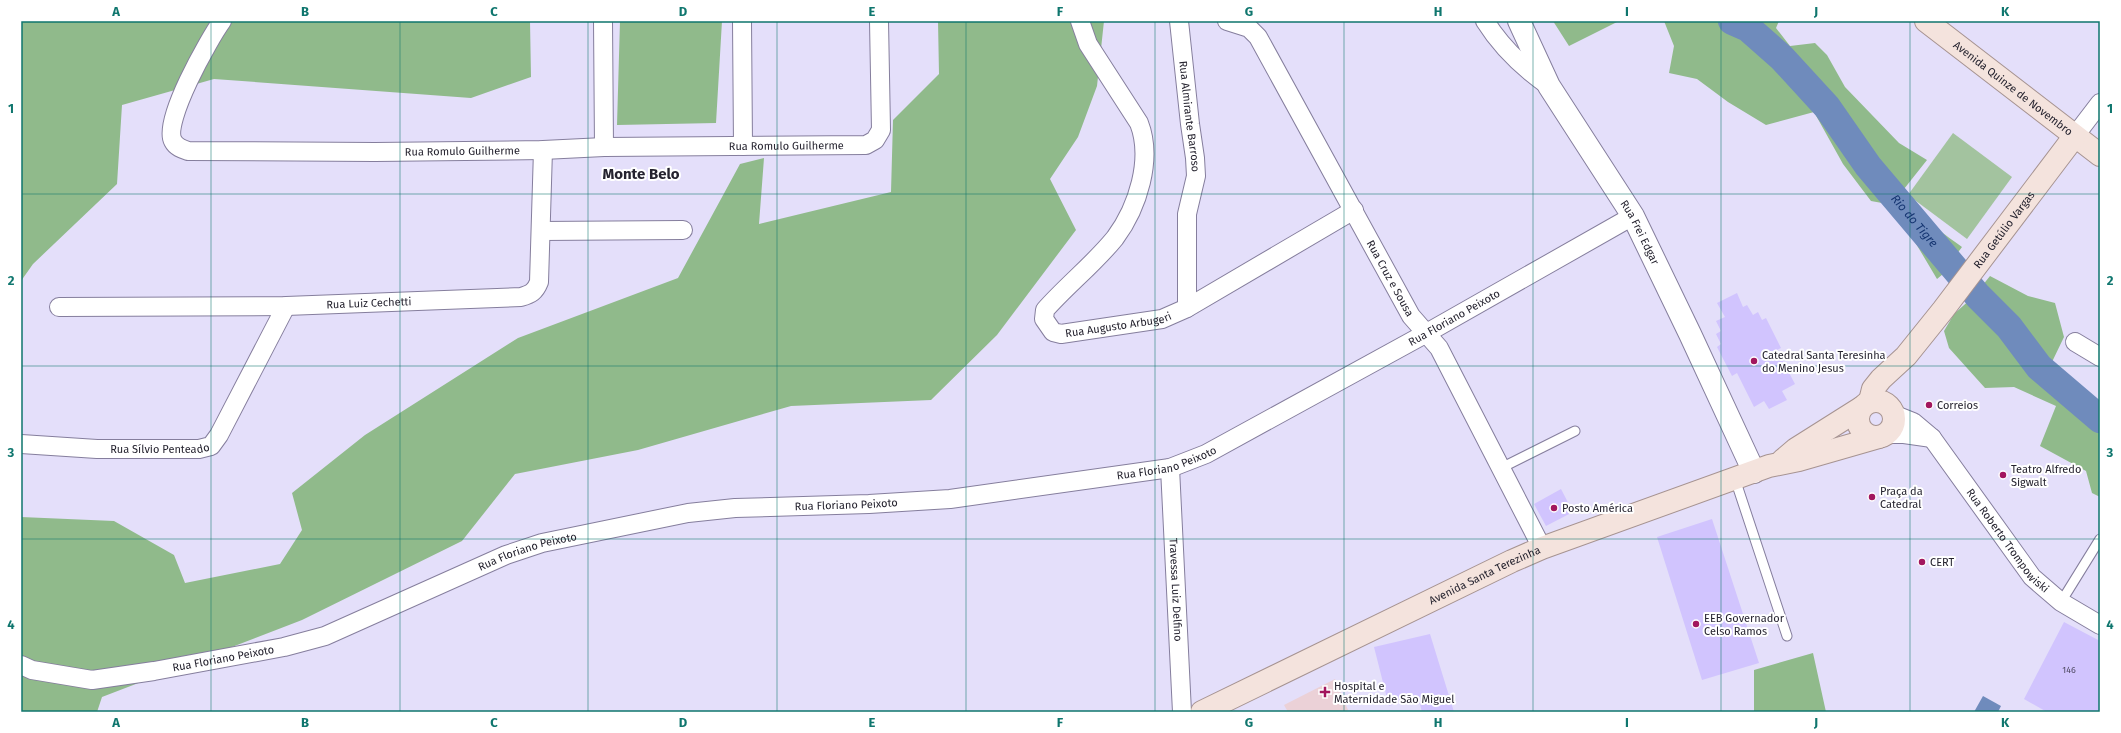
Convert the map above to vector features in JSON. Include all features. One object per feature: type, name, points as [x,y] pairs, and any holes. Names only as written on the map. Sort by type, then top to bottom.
[{"type":"main road","name":"Avenida Quinze de Novembro","points":[[1926,21],[2074,137],[2100,155]]},
{"type":"main road","name":"Rua Getúlio Vargas","points":[[1865,405],[1873,389],[1881,379],[1906,356],[1943,310],[2074,137]]},
{"type":"main road","name":"Rua Getúlio Vargas","points":[[1892,411],[1896,386],[1906,356]]},
{"type":"main road","points":[[1882,401],[1892,411],[1893,426],[1882,436],[1867,435],[1859,426],[1858,414],[1865,405],[1882,401]]},
{"type":"main road","name":"Avenida Santa Terezinha","points":[[1779,464],[1796,449],[1865,405]]},
{"type":"main road","name":"Avenida Santa Terezinha","points":[[1202,712],[1542,548],[1744,475],[1882,436]]},
{"type":"street","name":"Rua Romulo Guilherme","points":[[222,21],[196,67],[172,122],[171,132],[173,141],[180,149],[188,151],[375,152],[543,150],[604,147],[866,145],[875,140],[881,130],[879,21]]},
{"type":"street","points":[[603,21],[604,147]]},
{"type":"street","points":[[742,21],[743,146]]},
{"type":"street","name":"Rua Augusto Arbugeri","points":[[1080,21],[1088,44],[1139,123],[1146,147],[1142,176],[1125,222],[1115,238],[1045,310],[1044,320],[1053,332],[1061,334],[1162,319],[1187,308],[1354,210]]},
{"type":"street","name":"Rua Almirante Barroso","points":[[1179,21],[1196,176],[1188,214],[1187,308]]},
{"type":"street","name":"Rua Cruz e Sousa","points":[[1227,21],[1249,28],[1258,37],[1411,316],[1425,334],[1439,348],[1542,548]]},
{"type":"street","name":"Rua Frei Edgar","points":[[1485,21],[1498,41],[1527,71],[1549,86],[1633,216],[1690,334],[1744,475]]},
{"type":"street","points":[[1519,21],[1549,86]]},
{"type":"street","name":"Rua Getúlio Vargas","points":[[2074,137],[2100,103]]},
{"type":"street","name":"Rua Luiz Cechetti","points":[[59,307],[286,306],[521,297],[536,290],[539,282],[543,150]]},
{"type":"street","name":"Rua Floriano Peixoto","points":[[21,665],[32,670],[92,680],[154,671],[284,647],[325,636],[506,555],[542,543],[688,513],[735,508],[869,504],[950,499],[1170,468],[1206,454],[1425,334],[1633,216]]},
{"type":"street","points":[[541,231],[682,230]]},
{"type":"street","name":"Rua Sílvio Penteado","points":[[21,444],[97,449],[199,449],[211,446],[219,435],[286,306]]},
{"type":"street","points":[[2075,342],[2100,357]]},
{"type":"street","name":"Rua Roberto Trompowiski","points":[[1892,411],[1913,422],[1932,438],[2032,577],[2061,602],[2099,622]]},
{"type":"street","points":[[1882,436],[1904,434],[1932,438]]},
{"type":"street","name":"Travessa Luiz Delfino","points":[[1170,468],[1182,712]]},
{"type":"lane","points":[[1501,468],[1575,431]]},
{"type":"lane","points":[[1744,475],[1788,636]]},
{"type":"lane","points":[[2061,602],[2100,538]]},
{"type":"shaded area","name":"Hospital e Maternidade São Miguel","points":[[1335,679],[1348,710],[1344,712],[1288,712],[1284,705]]},
{"type":"green space","points":[[21,21],[530,21],[531,77],[471,98],[214,79],[122,105],[117,184],[33,264],[21,281]]},
{"type":"green space","points":[[620,21],[722,21],[716,123],[617,125]]},
{"type":"green space","points":[[938,21],[1104,21],[1097,86],[1078,137],[1050,179],[1076,230],[997,335],[931,400],[791,406],[638,450],[515,474],[462,541],[302,620],[102,697],[97,712],[21,712],[21,517],[114,521],[174,555],[185,583],[280,564],[302,530],[292,493],[365,435],[518,338],[678,278],[740,164],[764,158],[759,224],[891,192],[893,120],[939,74]]},
{"type":"green space","points":[[1553,21],[1619,21],[1569,46]]},
{"type":"green space","points":[[1664,21],[1723,21],[1797,77],[1935,256],[1949,269],[1937,279],[1893,205],[1871,201],[1843,164],[1814,112],[1766,125],[1728,102],[1697,79],[1669,73],[1674,46]]},
{"type":"green space","points":[[1758,21],[1779,21],[1776,28],[1790,46],[1815,43],[1827,55],[1845,87],[1899,143],[1927,160],[1904,189],[1915,207],[1929,222],[1962,247],[1953,259],[1904,199],[1892,175],[1812,73]]},
{"type":"green space","points":[[1953,133],[2012,177],[1967,239],[1908,195]]},
{"type":"green space","points":[[1990,276],[2028,296],[2055,303],[2064,337],[2051,364],[1982,286]]},
{"type":"green space","points":[[1973,297],[2064,398],[2100,425],[2100,497],[2092,493],[2086,471],[2040,446],[2056,406],[2014,387],[1985,388],[1949,348],[1944,331],[1954,314]]},
{"type":"green space","points":[[1813,653],[1826,712],[1754,712],[1754,670]]},
{"type":"water","points":[[1983,696],[2001,706],[1998,712],[1974,712]]},
{"type":"building","name":"Catedral Santa Teresinha do Menino Jesus","points":[[1737,293],[1743,307],[1747,305],[1753,315],[1758,312],[1762,320],[1766,318],[1781,348],[1777,350],[1795,384],[1782,391],[1787,400],[1769,409],[1764,401],[1754,407],[1737,373],[1732,376],[1717,347],[1721,344],[1716,334],[1721,331],[1716,321],[1725,317],[1717,303]]},
{"type":"building","name":"Posto América","points":[[1561,489],[1573,512],[1546,526],[1534,504]]},
{"type":"building","name":"EEB Governador Celso Ramos","points":[[1712,519],[1759,663],[1702,680],[1657,537]]},
{"type":"building","points":[[2064,622],[2100,641],[2100,712],[2047,712],[2024,699]]},
{"type":"building","points":[[1430,634],[1454,712],[1422,712],[1418,697],[1389,706],[1374,647]]},
{"type":"waterway","name":"Rio do Tigre","points":[[1732,21],[1748,28],[1782,58],[1827,107],[1868,166],[1978,296],[2009,327],[2039,367],[2100,419]]},
{"type":"place","name":"Catedral Santa Teresinha do Menino Jesus","points":[[1754,361]]},
{"type":"place","name":"Correios","points":[[1929,405]]},
{"type":"place","name":"Teatro Alfredo Sigwalt","points":[[2003,475]]},
{"type":"place","name":"Praça da Catedral","points":[[1872,497]]},
{"type":"place","name":"Posto América","points":[[1554,508]]},
{"type":"place","name":"CERT","points":[[1922,562]]},
{"type":"place","name":"EEB Governador Celso Ramos","points":[[1696,624]]},
{"type":"place","name":"Hospital e Maternidade São Miguel","points":[[1325,692]]},
{"type":"district","name":"Monte Belo","points":[[641,174]]}]
